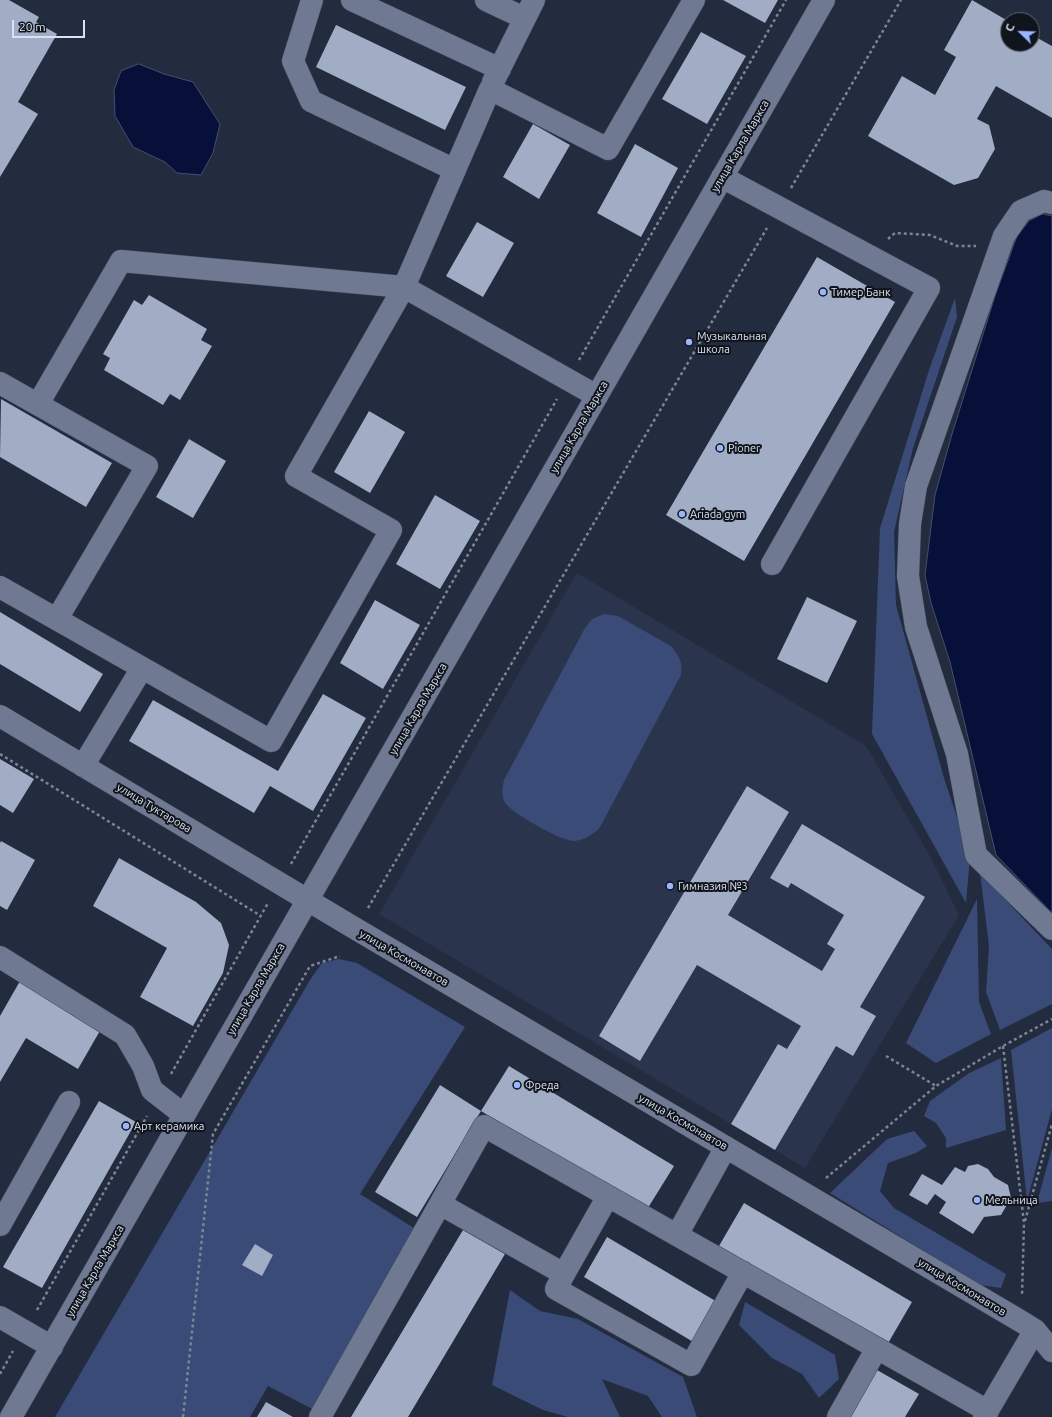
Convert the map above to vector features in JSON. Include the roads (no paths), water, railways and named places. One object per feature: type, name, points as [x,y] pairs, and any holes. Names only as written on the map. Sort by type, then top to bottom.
[{"type":"street","points":[[312,0],[293,61],[311,101],[455,170]]},
{"type":"street","points":[[352,0],[500,69]]},
{"type":"street","points":[[0,587],[271,741],[391,530],[296,476],[404,286],[490,89],[529,9],[486,0]]},
{"type":"street","points":[[490,89],[608,149],[694,0]]},
{"type":"street","name":"улица Карла Маркса","points":[[11,1417],[824,0]]},
{"type":"street","points":[[722,177],[929,288],[772,564]]},
{"type":"street","points":[[1052,203],[1044,201],[1021,211],[1004,236],[916,486],[910,524],[908,576],[916,626],[957,754],[976,854],[1052,930]]},
{"type":"street","points":[[38,404],[121,261],[404,286],[597,396]]},
{"type":"street","points":[[0,383],[147,466],[57,620]]},
{"type":"street","points":[[83,766],[142,668]]},
{"type":"street","name":"улица Туктарова","points":[[0,716],[308,900]]},
{"type":"street","name":"улица Космонавтов","points":[[308,900],[1028,1326],[1052,1351]]},
{"type":"street","points":[[0,957],[125,1035],[143,1066],[152,1090],[184,1115]]},
{"type":"street","points":[[0,1225],[69,1102]]},
{"type":"street","points":[[320,1417],[484,1126],[877,1348],[986,1414],[1028,1326]]},
{"type":"street","points":[[677,1235],[726,1147]]},
{"type":"street","points":[[608,1196],[556,1288],[691,1365],[743,1272]]},
{"type":"street","points":[[440,1204],[564,1274]]},
{"type":"street","points":[[0,1317],[52,1347]]},
{"type":"street","points":[[838,1417],[877,1348]]},
{"type":"place","name":"Тимер Банк","points":[[823,292]]},
{"type":"place","name":"Музыкальная школа","points":[[689,342]]},
{"type":"place","name":"Pioner","points":[[720,448]]},
{"type":"place","name":"Ariada gym","points":[[682,514]]},
{"type":"place","name":"Гимназия №3","points":[[670,886]]},
{"type":"place","name":"Фреда","points":[[517,1085]]},
{"type":"place","name":"Арт керамика","points":[[126,1126]]},
{"type":"place","name":"Мельница","points":[[977,1200]]}]
